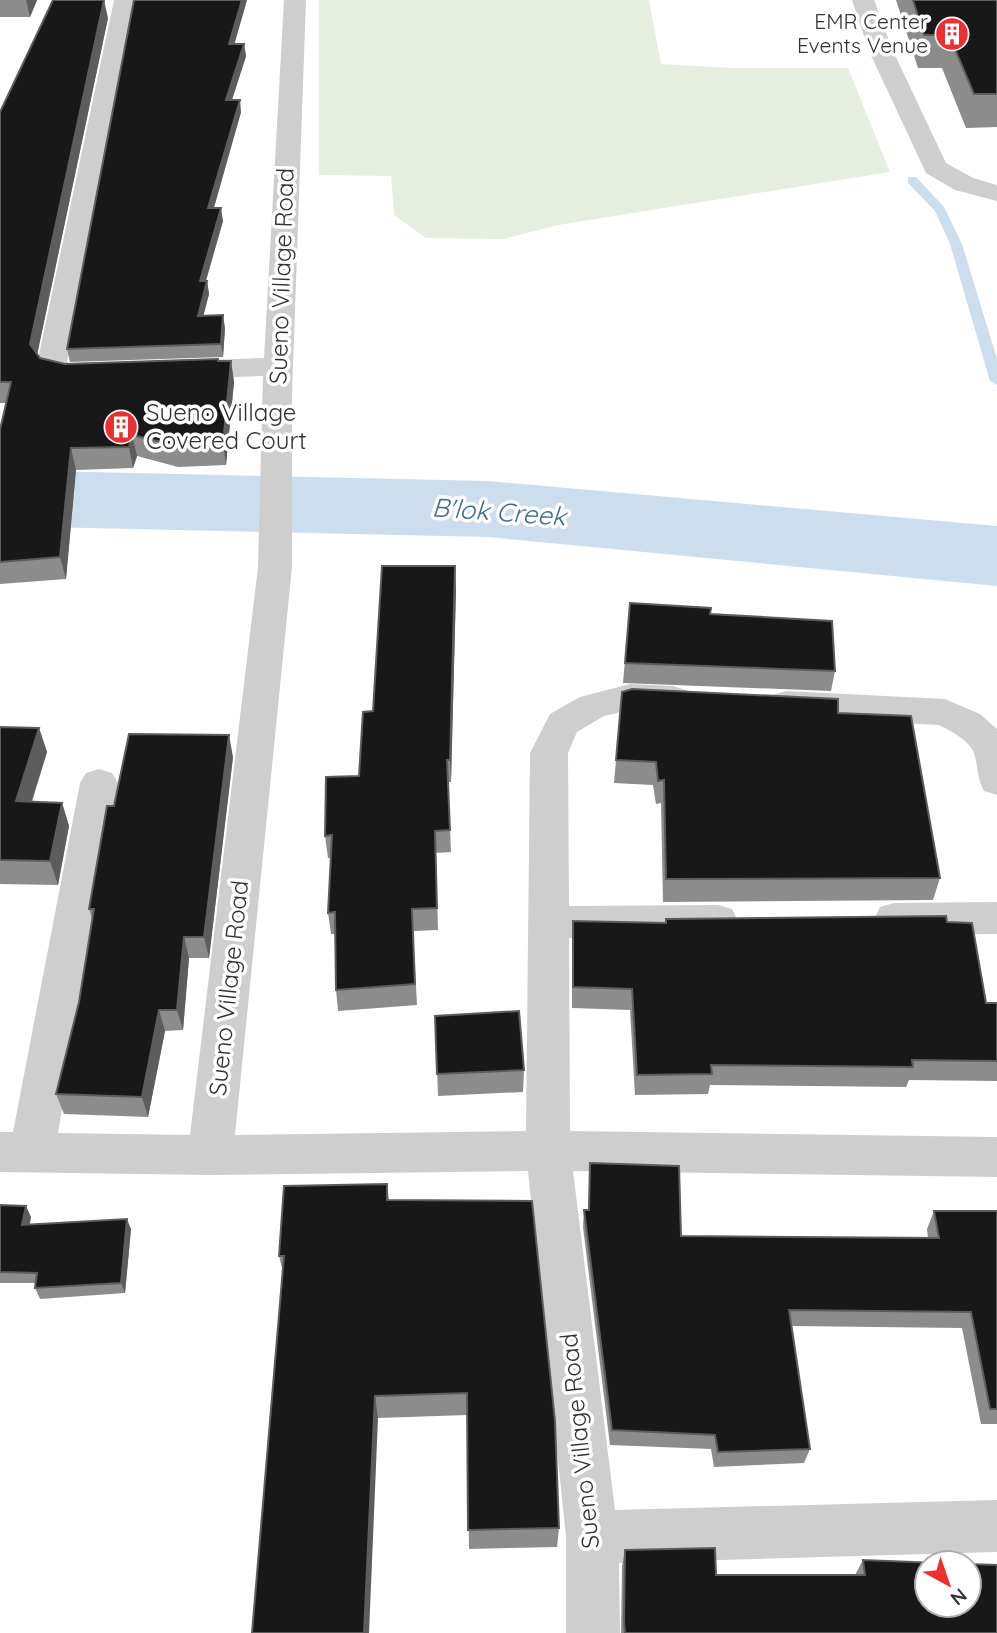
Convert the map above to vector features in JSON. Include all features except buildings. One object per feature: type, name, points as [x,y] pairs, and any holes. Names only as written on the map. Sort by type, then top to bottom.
[{"type":"street","points":[[125,0],[52,364],[57,371],[70,374],[126,372]]},
{"type":"street","name":"Sueno Village Road","points":[[210,1155],[275,567],[279,366],[295,0]]},
{"type":"street","points":[[863,0],[881,51],[934,168],[964,184],[997,192]]},
{"type":"street","points":[[154,371],[279,366]]},
{"type":"street","name":"Sueno Village Road","points":[[593,1633],[592,1537],[548,1151],[549,753],[563,723],[593,706],[630,697],[713,701]]},
{"type":"street","points":[[754,703],[945,712],[967,723],[991,745],[997,781]]},
{"type":"street","points":[[99,783],[16,1152],[210,1155],[548,1151],[997,1157]]},
{"type":"street","points":[[861,919],[997,918]]},
{"type":"street","points":[[549,922],[753,920]]},
{"type":"street","points":[[592,1537],[997,1526]]},
{"type":"green space","points":[[319,0],[649,0],[661,64],[731,68],[848,68],[890,172],[558,225],[503,239],[426,238],[394,215],[391,176],[319,175]]},
{"type":"waterway","points":[[912,180],[940,210],[956,244],[997,381]]},
{"type":"waterway","name":"B'lok Creek","points":[[0,498],[488,509],[997,556]]},
{"type":"place","name":"EMR Center Events Venue","points":[[952,34]]},
{"type":"place","name":"Sueno Village Covered Court","points":[[121,427]]}]
